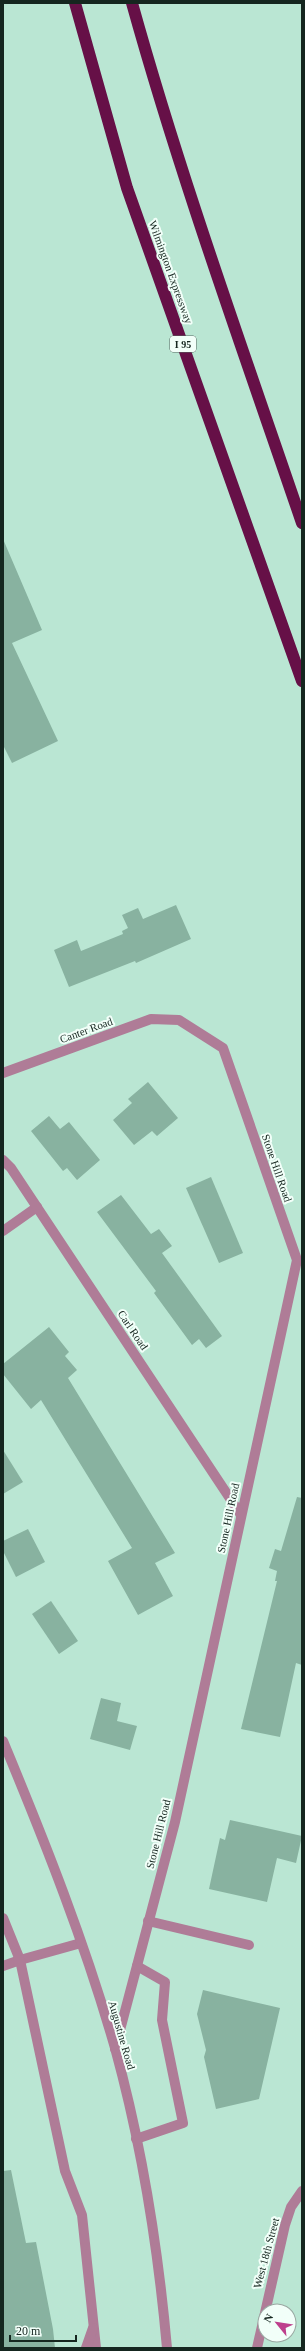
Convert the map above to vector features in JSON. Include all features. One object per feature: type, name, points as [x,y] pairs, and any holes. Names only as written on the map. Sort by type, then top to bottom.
[{"type":"highway","name":"Wilmington Expressway","points":[[75,3],[127,188],[302,681]]},
{"type":"highway","points":[[132,3],[156,90],[182,172],[302,523]]},
{"type":"street","name":"Canter Road","points":[[3,1073],[151,1019],[179,1020]]},
{"type":"street","name":"Stone Hill Road","points":[[115,2049],[175,1822],[296,1260],[222,1048],[179,1020]]},
{"type":"street","name":"Carl Road","points":[[3,1160],[11,1168],[37,1206],[241,1515]]},
{"type":"street","points":[[3,1231],[37,1206]]},
{"type":"street","name":"Augustine Road","points":[[3,1741],[48,1850],[82,1943],[115,2049],[136,2139],[160,2276],[167,2348]]},
{"type":"street","points":[[3,1918],[20,1960],[65,2171],[82,2215],[95,2324],[96,2348]]},
{"type":"street","points":[[148,1921],[249,1945]]},
{"type":"street","points":[[3,1966],[82,1943]]},
{"type":"street","points":[[136,2139],[183,2123],[162,2020],[165,1982],[137,1966]]},
{"type":"street","name":"West 18th Street","points":[[257,2348],[285,2225],[291,2207],[302,2191]]},
{"type":"street","points":[[86,2348],[95,2324]]},
{"type":"building","points":[[3,539],[42,630],[12,643],[58,741],[12,763],[3,745]]},
{"type":"building","points":[[176,905],[191,939],[136,963],[135,961],[69,987],[54,950],[77,940],[81,951],[123,934],[122,931],[128,928],[122,915],[138,908],[143,919]]},
{"type":"building","points":[[148,1082],[178,1118],[157,1136],[152,1131],[134,1145],[113,1120],[132,1103],[128,1099]]},
{"type":"building","points":[[49,1116],[60,1129],[69,1122],[100,1160],[77,1180],[67,1168],[63,1171],[31,1131]]},
{"type":"building","points":[[211,1177],[243,1253],[219,1263],[186,1188]]},
{"type":"building","points":[[121,1195],[151,1234],[159,1229],[172,1246],[162,1253],[222,1336],[206,1348],[199,1339],[192,1345],[154,1293],[156,1291],[97,1212]]},
{"type":"building","points":[[49,1327],[69,1352],[65,1356],[77,1370],[68,1378],[175,1553],[155,1563],[173,1596],[138,1615],[108,1561],[132,1548],[41,1400],[31,1409],[3,1374],[3,1364]]},
{"type":"building","points":[[3,1450],[23,1482],[3,1494]]},
{"type":"building","points":[[297,1497],[302,1498],[302,1665],[296,1663],[280,1737],[241,1729],[277,1581],[275,1581],[277,1571],[269,1568],[275,1549],[281,1551]]},
{"type":"building","points":[[28,1529],[45,1562],[16,1577],[3,1551],[3,1541]]},
{"type":"building","points":[[51,1601],[78,1641],[59,1654],[32,1614]]},
{"type":"building","points":[[101,1698],[121,1703],[117,1721],[137,1726],[130,1750],[90,1739]]},
{"type":"building","points":[[230,1820],[302,1836],[296,1863],[277,1858],[267,1902],[209,1889],[220,1838],[225,1840]]},
{"type":"building","points":[[203,1990],[280,2008],[259,2099],[216,2109],[204,2057],[206,2050],[197,2014]]},
{"type":"building","points":[[11,2170],[26,2243],[36,2242],[53,2329],[55,2348],[3,2348],[3,2171]]}]
